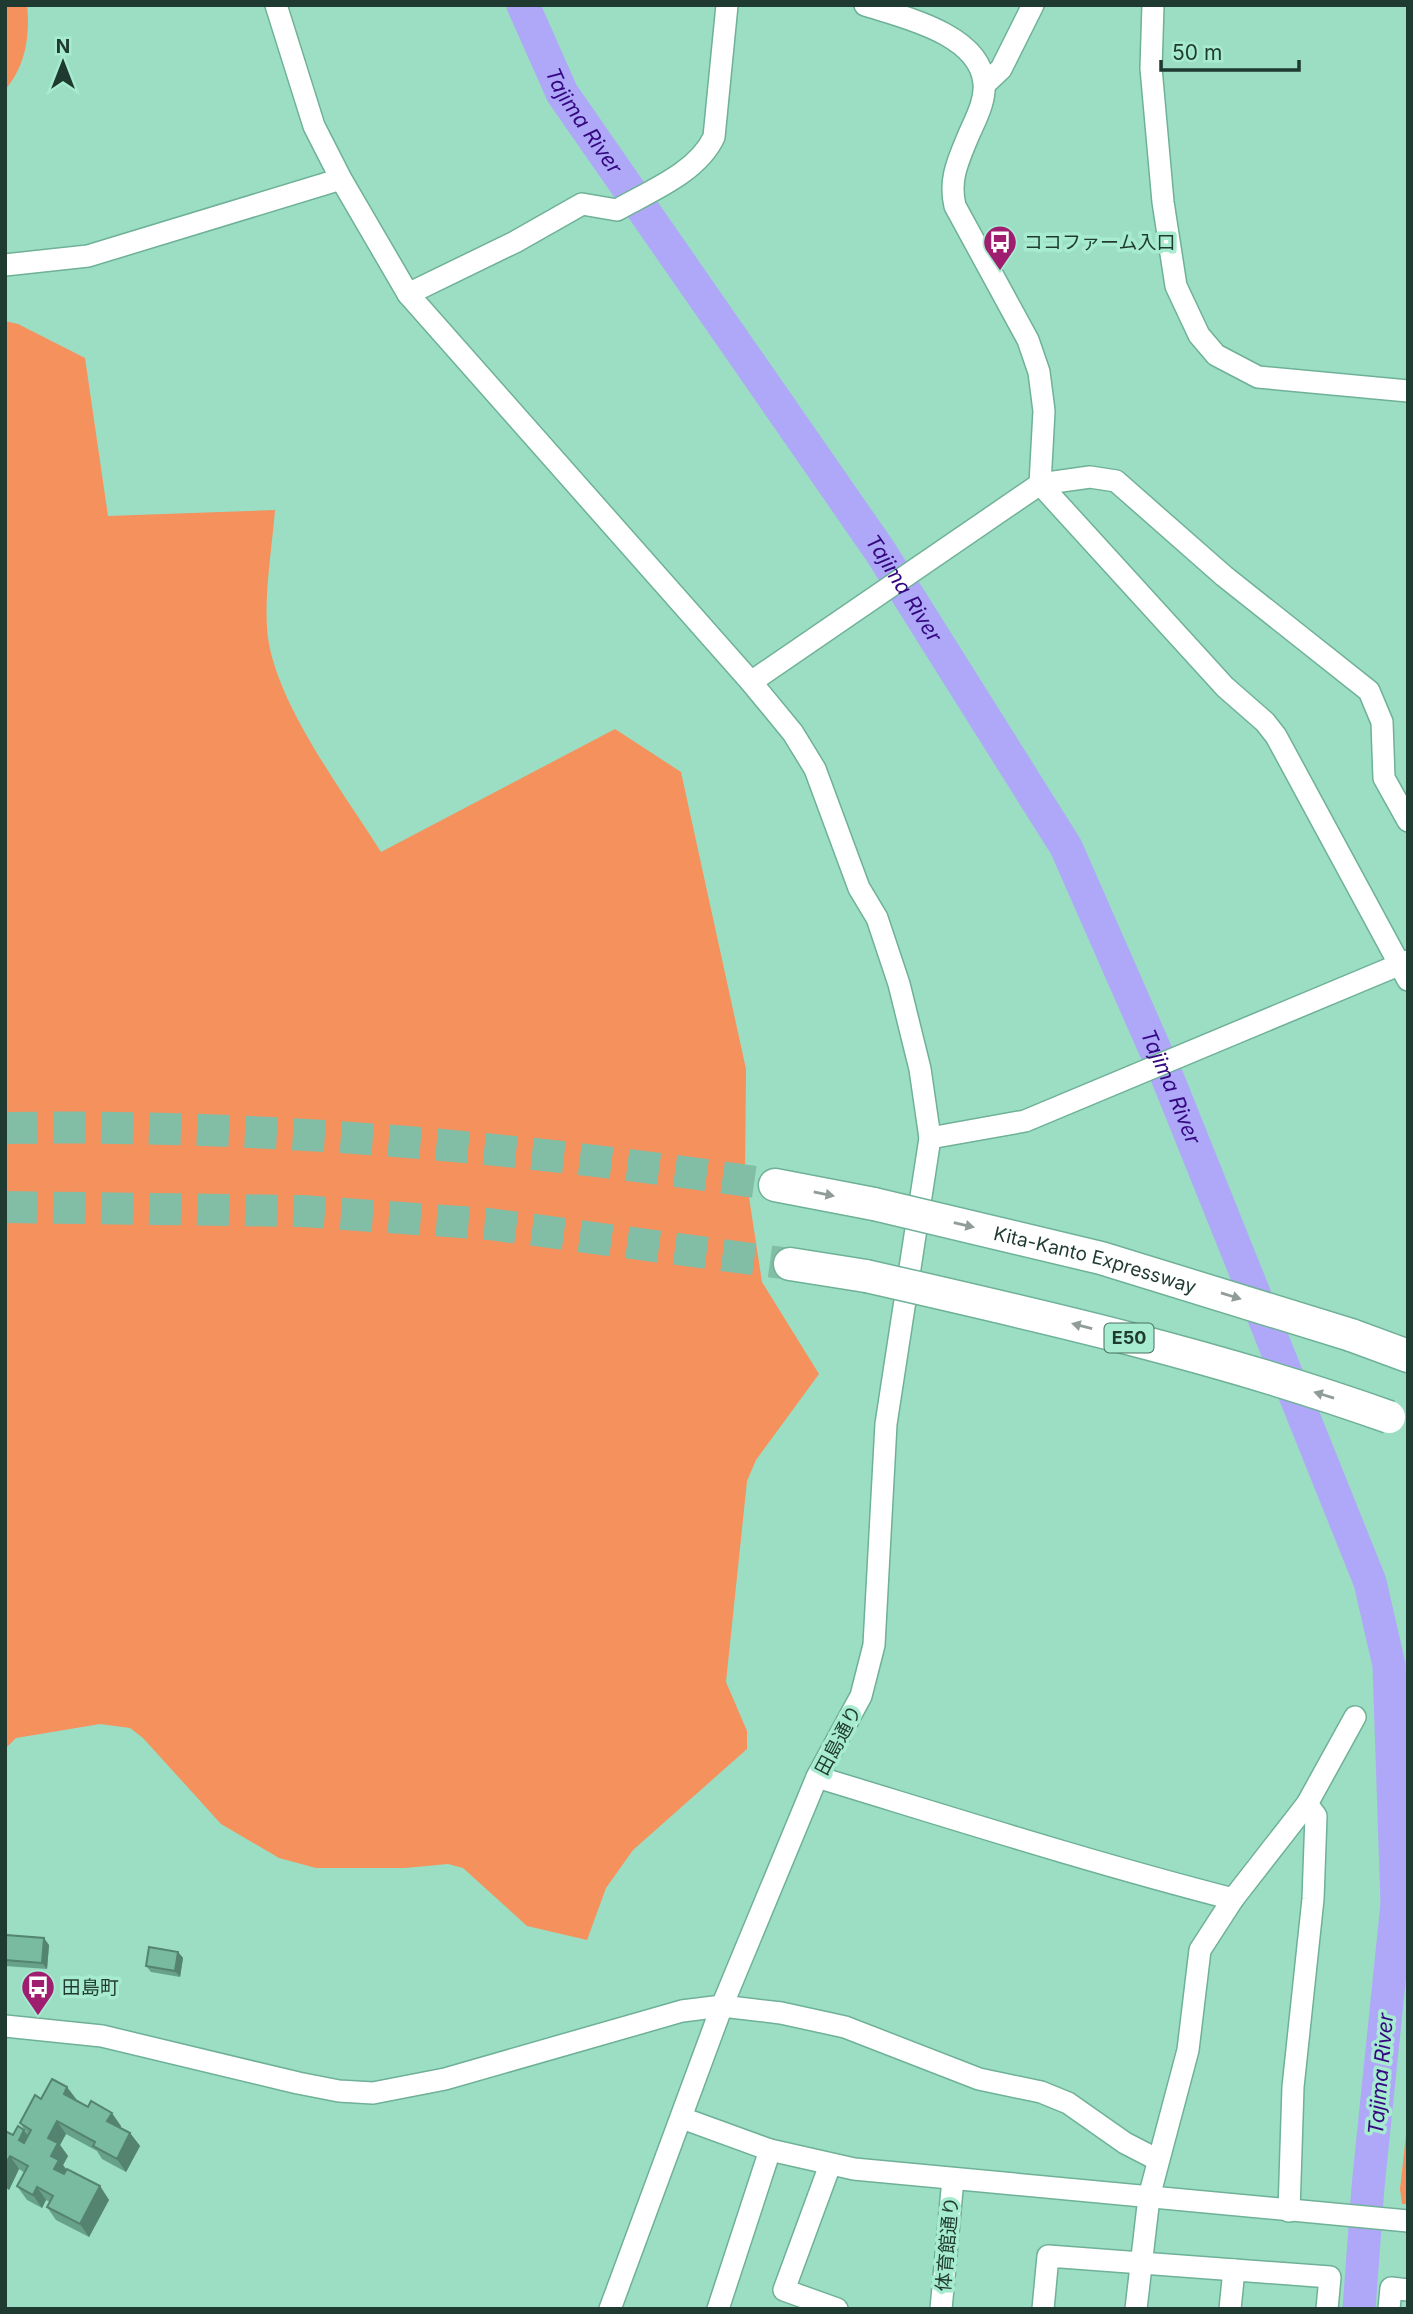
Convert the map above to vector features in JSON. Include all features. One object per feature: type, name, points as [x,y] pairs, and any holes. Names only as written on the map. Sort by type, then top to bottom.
[{"type":"highway","name":"Kita-Kanto Expressway","points":[[775,1185],[874,1204],[1101,1258],[1351,1335],[1408,1356]]},
{"type":"highway","name":"E50","points":[[790,1264],[866,1276],[1097,1329],[1254,1373],[1398,1420]]},
{"type":"street","name":"田島通り","points":[[276,5],[314,126],[341,179],[408,294],[751,682],[793,733],[815,769],[859,888],[877,918],[899,984],[920,1069],[930,1138],[886,1424],[874,1645],[861,1696],[817,1777],[722,2006],[610,2309]]},
{"type":"street","points":[[408,294],[515,242],[582,204],[617,211],[684,171],[709,148],[715,137],[727,5]]},
{"type":"street","points":[[865,5],[926,15],[972,52],[985,84],[982,103],[952,179],[951,193],[955,206],[1028,340],[1039,372],[1044,411],[1040,484],[1225,687],[1265,722],[1276,736],[1405,968],[1183,1055],[1025,1121],[930,1138]]},
{"type":"street","points":[[985,84],[1001,69],[1033,5]]},
{"type":"street","points":[[1153,5],[1151,68],[1163,202],[1176,286],[1199,335],[1216,355],[1258,377],[1408,391]]},
{"type":"street","points":[[5,265],[88,256],[341,179]]},
{"type":"street","points":[[751,682],[1040,484],[1090,477],[1116,481],[1224,576],[1369,691],[1382,722],[1384,778],[1408,821]]},
{"type":"street","points":[[1136,2309],[1149,2197],[1188,2050],[1196,1962],[1200,1950],[1233,1899],[1307,1804],[1355,1717]]},
{"type":"street","points":[[817,1777],[1050,1846],[1099,1865],[1233,1899]]},
{"type":"street","points":[[1289,2211],[1293,2087],[1313,1899],[1316,1816],[1307,1804]]},
{"type":"street","points":[[5,2026],[102,2036],[298,2083],[339,2091],[373,2093],[445,2079],[682,2011],[722,2006],[782,2013],[845,2027],[968,2076],[998,2085],[1041,2092],[1068,2103],[1125,2143],[1158,2160]]},
{"type":"street","points":[[682,2118],[770,2150],[830,2165],[953,2179],[1399,2220]]},
{"type":"street","points":[[718,2309],[770,2150]]},
{"type":"street","points":[[830,2165],[784,2290],[837,2309]]},
{"type":"street","name":"体育館通り","points":[[941,2309],[953,2179]]},
{"type":"street","points":[[1043,2309],[1048,2256],[1330,2277],[1327,2309]]},
{"type":"street","points":[[1230,2309],[1234,2270]]},
{"type":"street","points":[[1389,2309],[1391,2288],[1408,2290]]},
{"type":"shaded area","points":[[5,5],[27,5],[28,28],[18,71],[5,90]]},
{"type":"shaded area","points":[[5,321],[18,324],[85,358],[108,516],[275,510],[268,578],[267,629],[276,670],[300,724],[381,852],[615,729],[681,772],[746,1069],[745,1171],[762,1282],[819,1374],[756,1460],[747,1481],[726,1682],[747,1731],[747,1749],[633,1850],[606,1888],[587,1940],[527,1926],[463,1868],[448,1864],[405,1868],[316,1868],[279,1858],[221,1824],[143,1738],[130,1728],[100,1724],[16,1738],[5,1749]]},
{"type":"shaded area","points":[[1407,2126],[1408,2204],[1402,2204],[1400,2189]]},
{"type":"building","points":[[6,1935],[44,1938],[42,1963],[5,1960]]},
{"type":"building","points":[[149,1947],[178,1952],[175,1971],[146,1966]]},
{"type":"building","points":[[52,2079],[67,2087],[64,2094],[88,2107],[91,2101],[112,2113],[107,2121],[130,2133],[117,2159],[93,2146],[95,2142],[57,2121],[48,2138],[58,2143],[51,2156],[59,2160],[54,2169],[64,2174],[67,2169],[100,2186],[80,2224],[47,2207],[53,2196],[37,2187],[33,2195],[17,2186],[28,2166],[10,2156],[5,2165],[5,2131],[13,2135],[18,2126],[24,2130],[19,2140],[24,2143],[31,2130],[20,2123],[35,2095],[41,2099]]},
{"type":"waterway","name":"Tajima River","points":[[523,5],[562,93],[880,551],[1066,847],[1168,1079],[1370,1582],[1389,1665],[1397,1904],[1368,2187],[1359,2309]]},
{"type":"tunnel","points":[[5,1128],[198,1130],[391,1141],[488,1149],[775,1185]]},
{"type":"tunnel","points":[[5,1207],[302,1211],[489,1224],[790,1264]]},
{"type":"place","name":"ココファーム入口","points":[[1000,272]]},
{"type":"place","name":"田島町","points":[[38,2017]]}]
